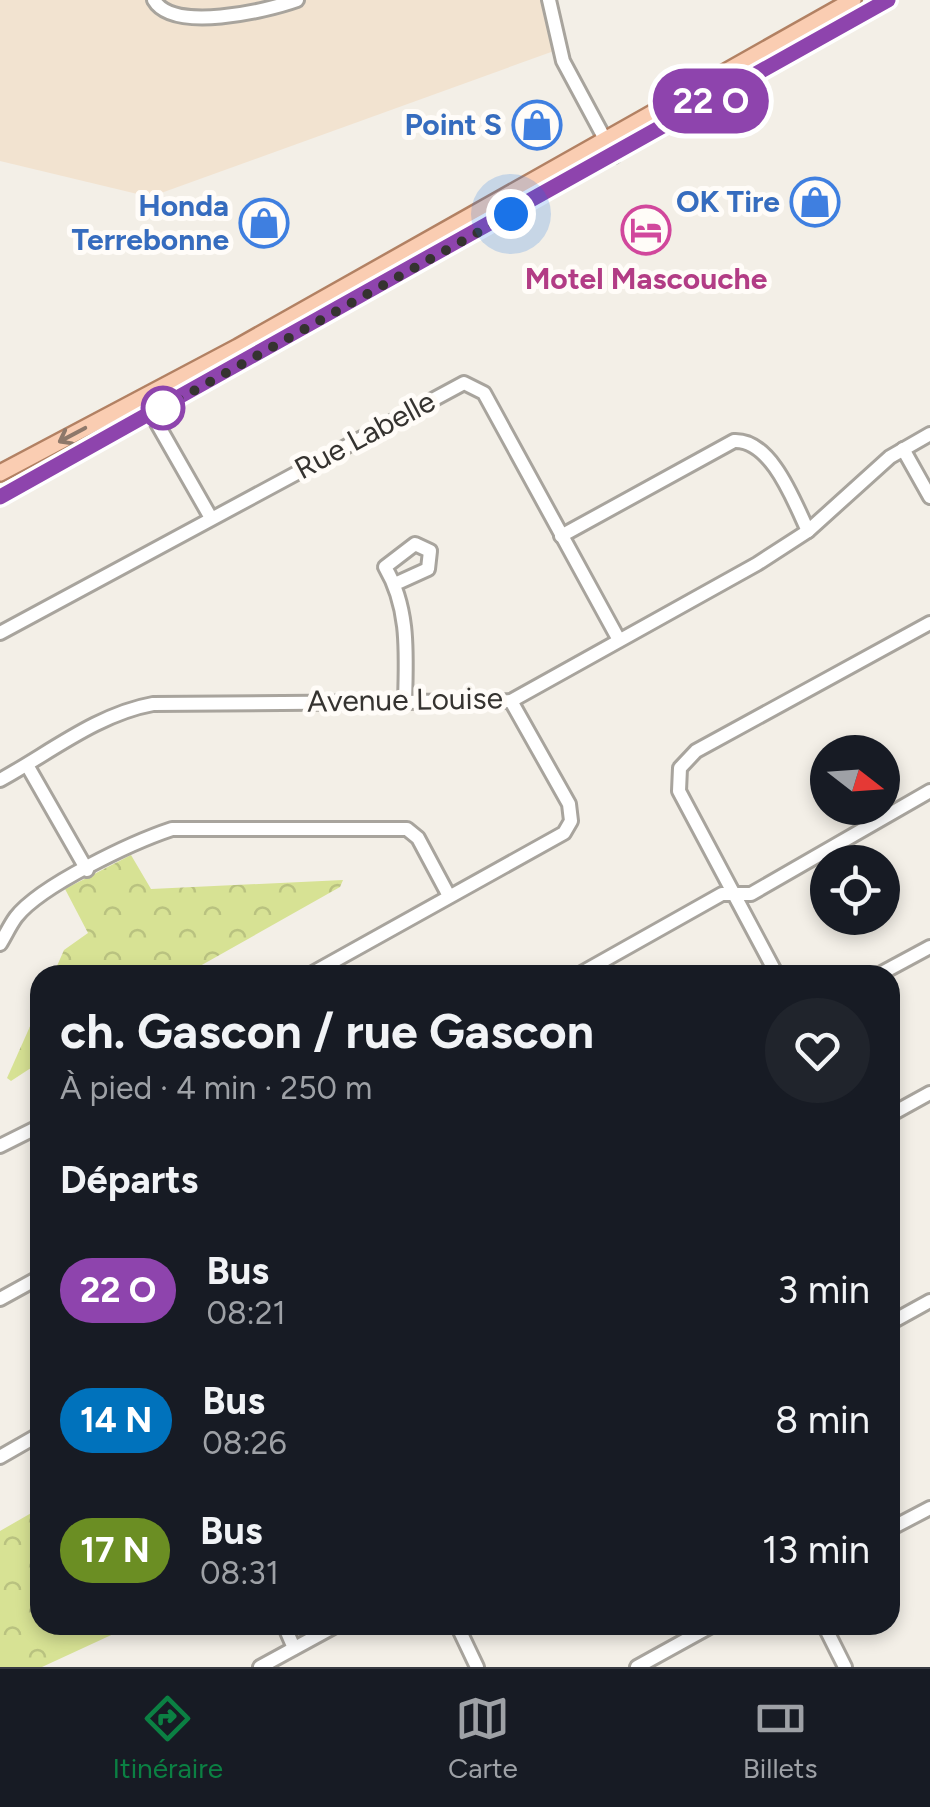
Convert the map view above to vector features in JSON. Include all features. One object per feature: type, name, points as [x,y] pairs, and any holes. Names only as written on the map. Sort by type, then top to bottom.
[{"type":"main road","points":[[0,473],[142,398],[853,0]]},
{"type":"main road","points":[[0,497],[888,0]]},
{"type":"street","points":[[154,0],[172,15],[211,16],[248,14],[297,0]]},
{"type":"street","points":[[549,0],[563,61],[614,156]]},
{"type":"street","name":"Rue Labelle","points":[[0,633],[464,384],[484,394],[619,640]]},
{"type":"street","points":[[142,398],[212,518]]},
{"type":"street","name":"Avenue Louise","points":[[0,780],[93,727],[152,704],[511,701],[808,531],[904,449],[930,434]]},
{"type":"street","points":[[560,536],[734,441],[744,440],[764,451],[808,531]]},
{"type":"street","points":[[904,449],[930,496]]},
{"type":"street","points":[[396,584],[406,630],[405,703]]},
{"type":"street","points":[[772,965],[680,791],[680,768],[696,752],[930,623]]},
{"type":"street","points":[[326,965],[564,833],[571,821],[569,804],[511,701]]},
{"type":"street","points":[[27,765],[87,870]]},
{"type":"street","points":[[596,965],[722,894],[751,894],[930,791]]},
{"type":"street","points":[[0,944],[17,916],[36,899],[172,829],[407,829],[418,838],[449,896]]},
{"type":"street","points":[[897,965],[930,947]]},
{"type":"street","points":[[900,1110],[930,1093]]},
{"type":"street","points":[[0,1146],[30,1131]]},
{"type":"street","points":[[0,1299],[30,1282]]},
{"type":"street","points":[[900,1318],[930,1301]]},
{"type":"street","points":[[0,1456],[30,1440]]},
{"type":"street","points":[[900,1524],[930,1508]]},
{"type":"street","points":[[288,1635],[294,1648]]},
{"type":"street","points":[[260,1667],[318,1635]]},
{"type":"street","points":[[461,1635],[478,1667]]},
{"type":"street","points":[[637,1667],[695,1635]]},
{"type":"street","points":[[829,1635],[846,1667]]},
{"type":"shaded area","points":[[0,0],[544,0],[554,51],[150,197],[0,161]]},
{"type":"green space","points":[[131,855],[151,889],[343,880],[340,887],[202,965],[57,965],[64,950],[88,933],[65,889]]},
{"type":"green space","points":[[30,1026],[30,1069],[11,1081],[7,1078]]},
{"type":"green space","points":[[30,1514],[30,1635],[111,1635],[42,1667],[0,1667],[0,1531]]},
{"type":"bus line","points":[[0,497],[888,0]]},
{"type":"place","name":"Point S","points":[[537,125]]},
{"type":"place","name":"OK Tire","points":[[815,202]]},
{"type":"place","name":"Honda Terrebonne","points":[[264,223]]},
{"type":"place","name":"Motel Mascouche","points":[[646,230]]},
{"type":"route","points":[[163,408],[511,214]]}]
